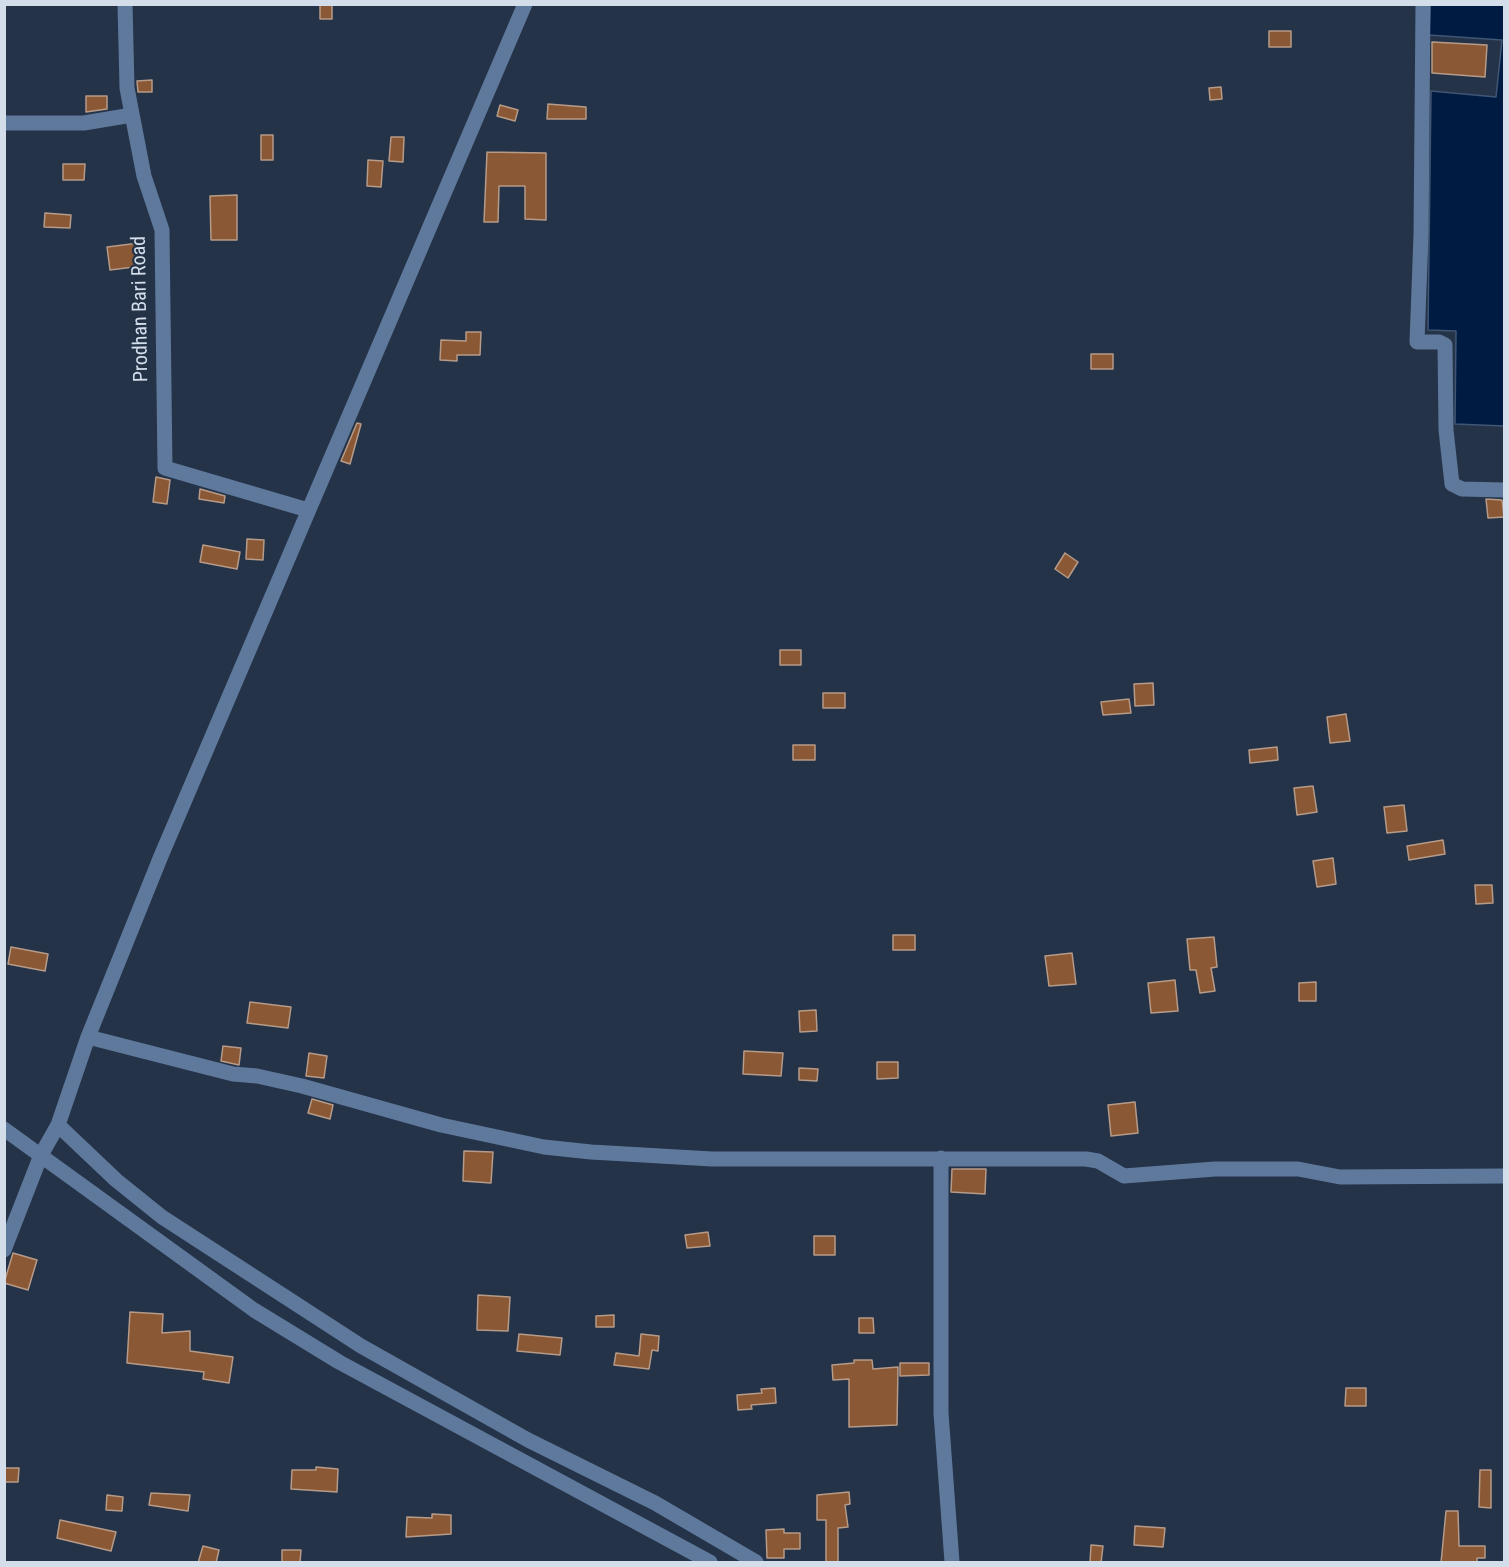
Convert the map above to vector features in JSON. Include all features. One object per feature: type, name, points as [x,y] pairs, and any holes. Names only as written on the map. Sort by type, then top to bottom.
[{"type":"street","name":"Prodhan Bari Road","points":[[125,4],[127,88],[144,176],[162,230],[165,468],[308,510]]},
{"type":"street","points":[[4,1250],[41,1155],[58,1125],[88,1037],[160,856],[525,4]]},
{"type":"street","points":[[1423,4],[1421,235],[1417,342],[1439,342],[1445,345],[1446,430],[1452,484],[1462,489],[1504,490]]},
{"type":"street","points":[[4,123],[84,123],[132,116]]},
{"type":"street","points":[[88,1037],[233,1074],[257,1076],[302,1086],[441,1125],[544,1147],[712,1159],[1086,1159],[1098,1161],[1124,1176],[1215,1169],[1298,1169],[1340,1177],[1504,1176]]},
{"type":"street","points":[[58,1125],[116,1180],[162,1217],[361,1346],[528,1440],[655,1503],[756,1563]]},
{"type":"street","points":[[4,1129],[263,1316],[339,1362],[710,1563]]},
{"type":"street","points":[[941,1158],[941,1413],[952,1563]]},
{"type":"water","points":[[1430,5],[1504,5],[1504,426],[1455,424],[1456,331],[1428,330],[1431,91],[1496,97],[1502,40],[1429,35]]},
{"type":"building","points":[[320,4],[332,4],[332,19],[320,19]]},
{"type":"building","points":[[1269,31],[1291,31],[1291,47],[1269,47]]},
{"type":"building","points":[[1432,42],[1487,45],[1485,77],[1432,73]]},
{"type":"building","points":[[152,80],[152,92],[138,92],[137,81]]},
{"type":"building","points":[[1221,87],[1222,99],[1210,100],[1209,88]]},
{"type":"building","points":[[86,96],[107,96],[107,109],[86,112]]},
{"type":"building","points":[[548,104],[586,107],[586,119],[547,119]]},
{"type":"building","points":[[500,105],[518,110],[515,121],[497,116]]},
{"type":"building","points":[[261,135],[273,135],[273,160],[261,160]]},
{"type":"building","points":[[391,137],[404,137],[403,162],[389,161]]},
{"type":"building","points":[[487,152],[546,153],[546,220],[525,219],[525,186],[499,186],[498,222],[484,222]]},
{"type":"building","points":[[368,160],[383,161],[381,187],[367,186]]},
{"type":"building","points":[[63,164],[85,164],[84,180],[63,180]]},
{"type":"building","points":[[237,195],[237,240],[211,240],[210,196]]},
{"type":"building","points":[[45,213],[71,215],[70,228],[44,227]]},
{"type":"building","points":[[139,243],[142,266],[110,270],[107,247]]},
{"type":"building","points":[[466,332],[481,332],[480,355],[457,355],[457,361],[440,360],[441,340],[466,341]]},
{"type":"building","points":[[1091,354],[1113,354],[1113,369],[1091,369]]},
{"type":"building","points":[[357,423],[361,424],[350,464],[341,461]]},
{"type":"building","points":[[156,477],[170,480],[167,504],[153,502]]},
{"type":"building","points":[[200,489],[225,496],[224,503],[199,499]]},
{"type":"building","points":[[1486,499],[1502,500],[1504,517],[1488,518]]},
{"type":"building","points":[[247,539],[264,540],[263,560],[246,559]]},
{"type":"building","points":[[203,545],[240,552],[237,569],[200,562]]},
{"type":"building","points":[[1065,553],[1078,562],[1068,578],[1055,569]]},
{"type":"building","points":[[780,650],[801,650],[801,665],[780,665]]},
{"type":"building","points":[[1153,683],[1154,705],[1135,706],[1134,684]]},
{"type":"building","points":[[823,693],[845,693],[845,708],[823,708]]},
{"type":"building","points":[[1129,699],[1131,713],[1103,715],[1101,702]]},
{"type":"building","points":[[1346,714],[1350,741],[1330,743],[1327,717]]},
{"type":"building","points":[[793,745],[815,745],[815,760],[793,760]]},
{"type":"building","points":[[1277,747],[1278,760],[1250,763],[1249,750]]},
{"type":"building","points":[[1313,786],[1317,812],[1297,815],[1294,788]]},
{"type":"building","points":[[1404,805],[1407,831],[1387,833],[1384,807]]},
{"type":"building","points":[[1443,840],[1445,854],[1409,860],[1407,846]]},
{"type":"building","points":[[1333,858],[1336,884],[1317,887],[1313,861]]},
{"type":"building","points":[[1475,885],[1492,885],[1493,903],[1476,904]]},
{"type":"building","points":[[893,935],[915,935],[915,950],[893,950]]},
{"type":"building","points":[[1214,937],[1217,967],[1211,968],[1215,991],[1200,993],[1196,970],[1190,970],[1187,939]]},
{"type":"building","points":[[11,947],[48,954],[45,971],[8,964]]},
{"type":"building","points":[[1072,953],[1076,984],[1049,986],[1045,956]]},
{"type":"building","points":[[1175,980],[1178,1011],[1151,1013],[1148,983]]},
{"type":"building","points":[[1316,982],[1316,1001],[1299,1001],[1299,983]]},
{"type":"building","points":[[250,1002],[291,1007],[288,1028],[247,1023]]},
{"type":"building","points":[[816,1010],[817,1031],[800,1032],[799,1011]]},
{"type":"building","points":[[223,1046],[241,1048],[239,1065],[221,1061]]},
{"type":"building","points":[[744,1051],[783,1053],[781,1076],[743,1074]]},
{"type":"building","points":[[309,1053],[327,1056],[324,1078],[306,1076]]},
{"type":"building","points":[[877,1062],[898,1062],[898,1078],[877,1079]]},
{"type":"building","points":[[799,1068],[818,1069],[817,1081],[799,1080]]},
{"type":"building","points":[[312,1099],[333,1105],[330,1119],[308,1113]]},
{"type":"building","points":[[1135,1102],[1138,1133],[1111,1136],[1108,1105]]},
{"type":"building","points":[[464,1151],[493,1152],[491,1183],[463,1181]]},
{"type":"building","points":[[952,1169],[986,1169],[985,1194],[951,1192]]},
{"type":"building","points":[[708,1232],[710,1246],[687,1248],[685,1235]]},
{"type":"building","points":[[814,1236],[835,1236],[835,1255],[814,1255]]},
{"type":"building","points":[[13,1253],[37,1260],[28,1290],[4,1283]]},
{"type":"building","points":[[478,1295],[510,1297],[508,1331],[477,1330]]},
{"type":"building","points":[[130,1312],[163,1314],[162,1333],[190,1331],[190,1351],[233,1357],[229,1383],[203,1379],[204,1372],[127,1363]]},
{"type":"building","points":[[614,1315],[614,1327],[596,1327],[596,1316]]},
{"type":"building","points":[[859,1318],[873,1318],[874,1333],[859,1333]]},
{"type":"building","points":[[519,1334],[562,1338],[560,1355],[517,1351]]},
{"type":"building","points":[[641,1334],[659,1336],[658,1351],[652,1350],[649,1369],[614,1365],[616,1353],[639,1356]]},
{"type":"building","points":[[854,1360],[872,1360],[873,1369],[898,1367],[897,1425],[849,1427],[849,1379],[833,1380],[832,1365],[854,1363]]},
{"type":"building","points":[[900,1363],[929,1363],[929,1375],[900,1376]]},
{"type":"building","points":[[775,1388],[776,1403],[751,1405],[752,1409],[738,1410],[737,1395],[762,1393],[761,1389]]},
{"type":"building","points":[[1346,1388],[1366,1388],[1366,1406],[1345,1406]]},
{"type":"building","points":[[316,1467],[338,1469],[337,1492],[291,1489],[292,1470],[316,1470]]},
{"type":"building","points":[[4,1468],[19,1468],[18,1482],[4,1482]]},
{"type":"building","points":[[1480,1470],[1491,1470],[1491,1508],[1479,1507]]},
{"type":"building","points":[[849,1492],[850,1504],[845,1505],[848,1527],[838,1528],[838,1563],[826,1563],[826,1520],[817,1520],[817,1495]]},
{"type":"building","points":[[151,1493],[190,1495],[188,1511],[149,1505]]},
{"type":"building","points":[[107,1495],[123,1497],[122,1511],[106,1510]]},
{"type":"building","points":[[1446,1511],[1458,1511],[1459,1546],[1485,1546],[1485,1558],[1477,1558],[1477,1563],[1441,1563]]},
{"type":"building","points":[[432,1514],[451,1515],[451,1534],[406,1537],[407,1517],[432,1518]]},
{"type":"building","points":[[60,1520],[116,1532],[111,1551],[57,1538]]},
{"type":"building","points":[[1135,1526],[1165,1528],[1163,1547],[1134,1545]]},
{"type":"building","points":[[784,1529],[784,1533],[800,1533],[800,1549],[784,1549],[784,1558],[767,1558],[766,1530]]},
{"type":"building","points":[[1091,1545],[1103,1546],[1101,1563],[1090,1563]]},
{"type":"building","points":[[203,1546],[219,1550],[216,1563],[198,1563]]},
{"type":"building","points":[[282,1550],[301,1550],[300,1563],[282,1563]]}]
